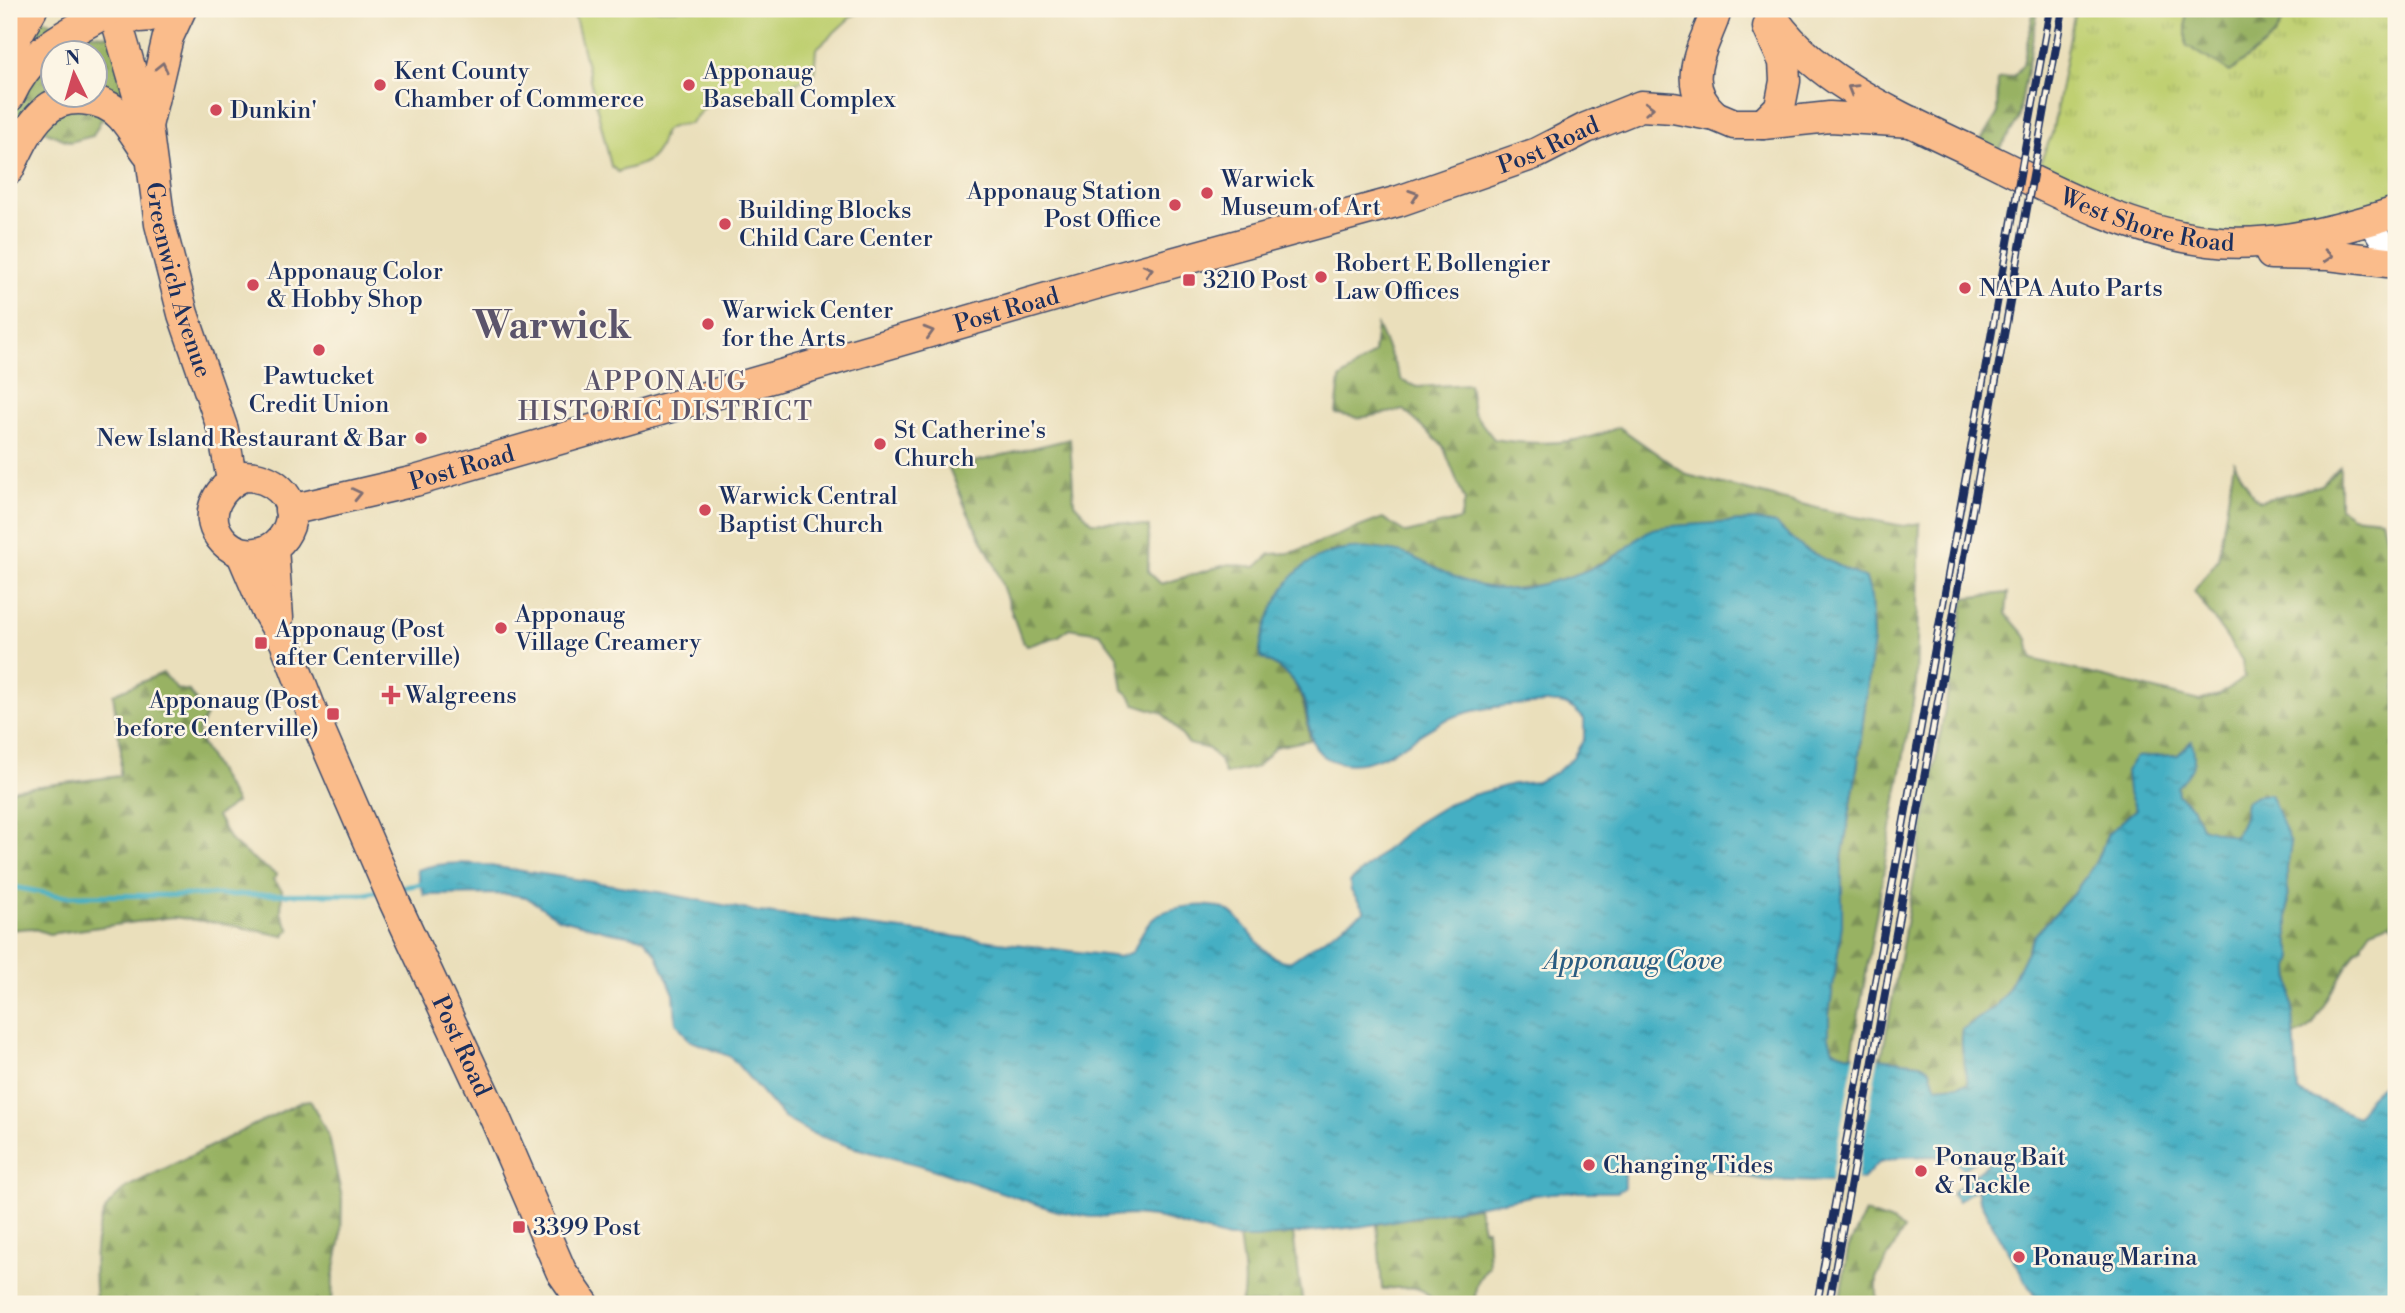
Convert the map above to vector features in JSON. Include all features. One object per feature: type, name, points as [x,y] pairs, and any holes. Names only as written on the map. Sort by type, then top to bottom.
[{"type":"main road","points":[[9,49],[32,9]]},
{"type":"main road","points":[[9,97],[19,75],[44,48],[111,10],[139,18],[170,9]]},
{"type":"main road","name":"Greenwich Avenue","points":[[147,126],[169,37],[181,9]]},
{"type":"main road","points":[[1715,116],[1703,106],[1694,80],[1701,48],[1716,9]]},
{"type":"main road","points":[[1759,9],[1784,62],[1785,82],[1780,107],[1763,124]]},
{"type":"main road","name":"West Shore Road","points":[[1767,9],[1776,24],[1808,57],[1846,86],[1912,122],[2088,208],[2164,234],[2212,242],[2279,241],[2383,216]]},
{"type":"main road","name":"Greenwich Avenue","points":[[111,10],[147,126],[160,224],[183,314],[223,430],[243,478]]},
{"type":"main road","points":[[9,169],[21,145],[44,111],[64,101],[94,99],[120,114],[150,155]]},
{"type":"main road","name":"Post Road","points":[[290,510],[415,481],[1106,281],[1399,201],[1537,153],[1586,128],[1641,106],[1673,108],[1715,116],[1734,124],[1763,124]]},
{"type":"main road","name":"West Shore Road","points":[[1763,124],[1830,117],[1912,122]]},
{"type":"main road","points":[[2212,242],[2279,255],[2328,255],[2396,263]]},
{"type":"main road","points":[[243,478],[272,481],[285,494],[290,510],[288,527],[273,548],[260,553],[243,554],[219,537],[214,524],[213,510],[219,493],[243,478]]},
{"type":"main road","name":"Post Road","points":[[273,548],[279,629]]},
{"type":"main road","name":"Post Road","points":[[243,554],[265,608],[279,629],[388,887],[492,1111],[561,1271],[584,1304]]},
{"type":"street","points":[[2383,216],[2383,242],[2396,255]]},
{"type":"green space","points":[[9,9],[29,13],[69,29],[127,37],[142,115],[101,120],[93,136],[70,142],[9,116]]},
{"type":"green space","name":"Apponaug Baseball Complex","points":[[573,9],[862,11],[852,16],[816,49],[814,76],[740,102],[728,95],[712,100],[689,124],[677,125],[665,131],[656,152],[647,161],[618,172],[611,166]]},
{"type":"green space","points":[[2034,9],[2038,9],[2018,120],[1993,160],[1973,153],[1997,115],[1998,79],[2014,76],[2023,64]]},
{"type":"green space","points":[[2075,9],[2186,9],[2186,45],[2274,37],[2288,9],[2396,9],[2396,224],[2182,239],[2036,172],[2052,134]]},
{"type":"green space","points":[[2186,9],[2288,9],[2274,37],[2230,72],[2186,45]]},
{"type":"green space","points":[[1377,326],[1402,381],[1418,387],[1469,384],[1473,412],[1494,439],[1526,443],[1573,441],[1619,427],[1687,475],[1841,514],[1903,526],[1920,523],[1916,685],[1852,1054],[1882,1056],[1965,598],[2008,593],[2006,614],[2028,639],[2032,659],[2199,701],[2219,695],[2244,678],[2242,660],[2194,591],[2218,559],[2234,462],[2253,496],[2260,501],[2322,485],[2340,466],[2340,508],[2352,516],[2382,519],[2396,577],[2396,928],[2390,923],[2371,930],[2313,1024],[2294,1036],[2290,968],[2293,957],[2288,939],[2287,868],[2291,843],[2246,802],[2244,817],[2235,838],[2201,827],[2193,808],[2178,795],[2177,787],[2191,741],[2178,755],[2136,757],[2128,791],[2136,809],[2108,834],[2095,863],[2074,893],[2035,935],[2009,988],[1995,1007],[1963,1029],[1962,1050],[1969,1084],[1935,1087],[1930,1070],[1919,1063],[1845,1054],[1833,1050],[1829,1037],[1829,1015],[1842,859],[1858,763],[1873,640],[1871,596],[1866,579],[1804,549],[1775,524],[1754,520],[1652,529],[1622,552],[1584,572],[1544,584],[1507,590],[1473,585],[1367,549],[1329,552],[1260,657],[1285,672],[1298,690],[1310,740],[1275,747],[1257,767],[1225,774],[1220,761],[1209,749],[1189,744],[1163,713],[1135,704],[1131,696],[1123,690],[1118,657],[1100,633],[1069,628],[1059,636],[1027,646],[1022,641],[994,563],[967,511],[949,468],[1070,439],[1074,503],[1092,522],[1117,522],[1149,527],[1148,571],[1161,584],[1229,564],[1256,567],[1270,554],[1291,553],[1383,518],[1406,533],[1460,520],[1465,501],[1443,446],[1404,410],[1359,418],[1336,414],[1340,379],[1374,353]]},
{"type":"green space","points":[[163,673],[177,689],[189,691],[206,715],[198,732],[201,743],[236,803],[217,816],[230,840],[277,875],[273,880],[282,890],[281,913],[290,930],[284,936],[173,917],[49,934],[32,928],[9,930],[9,793],[16,789],[120,776],[121,751],[113,694]]},
{"type":"green space","points":[[310,1100],[329,1137],[342,1198],[341,1238],[333,1277],[332,1304],[96,1304],[94,1257],[97,1233],[105,1211],[115,1198],[127,1187],[303,1101]]},
{"type":"green space","points":[[1478,1207],[1483,1229],[1487,1229],[1489,1266],[1477,1284],[1476,1304],[1435,1304],[1419,1289],[1382,1289],[1377,1224]]},
{"type":"green space","points":[[1865,1213],[1904,1229],[1877,1276],[1877,1304],[1839,1304],[1848,1249]]},
{"type":"green space","points":[[1293,1234],[1303,1304],[1241,1304],[1244,1280],[1239,1238]]},
{"type":"water","name":"Apponaug Cove","points":[[1754,520],[1775,524],[1804,549],[1866,579],[1871,596],[1873,640],[1858,763],[1842,859],[1842,925],[1829,1015],[1829,1037],[1833,1050],[1845,1054],[1919,1063],[1930,1070],[1936,1087],[1968,1084],[1962,1050],[1963,1029],[1995,1007],[2009,988],[2035,935],[2074,893],[2095,863],[2108,834],[2136,809],[2128,791],[2126,771],[2136,757],[2178,755],[2192,741],[2193,766],[2177,787],[2178,795],[2193,808],[2201,827],[2235,837],[2244,817],[2246,802],[2259,795],[2270,794],[2291,843],[2287,868],[2288,939],[2293,957],[2290,968],[2298,1092],[2357,1117],[2368,1099],[2383,1084],[2396,1083],[2396,1304],[2039,1304],[1979,1200],[1977,1188],[1958,1201],[1951,1193],[1999,1155],[1993,1150],[1963,1169],[1953,1159],[1935,1156],[1901,1157],[1880,1162],[1862,1179],[1821,1182],[1764,1180],[1676,1161],[1644,1162],[1624,1169],[1624,1188],[1617,1192],[1536,1195],[1365,1226],[1256,1238],[1228,1238],[1154,1217],[1091,1217],[1057,1211],[923,1166],[811,1133],[784,1118],[731,1057],[689,1040],[676,1022],[674,994],[656,953],[643,938],[558,918],[526,897],[507,894],[424,895],[417,870],[446,864],[477,864],[658,892],[758,912],[1119,957],[1133,952],[1146,926],[1160,914],[1191,906],[1213,906],[1230,912],[1273,956],[1291,961],[1365,911],[1351,891],[1350,882],[1412,826],[1450,803],[1513,784],[1537,782],[1557,772],[1573,757],[1584,739],[1584,719],[1566,705],[1510,705],[1448,719],[1398,749],[1371,761],[1342,763],[1330,760],[1316,748],[1312,740],[1304,701],[1297,686],[1280,669],[1260,657],[1264,630],[1292,577],[1313,560],[1324,555],[1363,548],[1404,554],[1478,585],[1524,588],[1597,566],[1619,554],[1653,529]]},
{"type":"pier","points":[[1855,1052],[1879,1055],[1856,1183],[1830,1185]]},
{"type":"waterway","points":[[399,888],[427,883]]},
{"type":"waterway","points":[[9,886],[60,896],[366,894],[379,891]]},
{"type":"railway","points":[[1817,1304],[2050,9]]},
{"type":"railway","points":[[1829,1304],[2063,9]]},
{"type":"place","name":"Kent County Chamber of Commerce","points":[[380,85]]},
{"type":"place","name":"Apponaug Baseball Complex","points":[[689,85]]},
{"type":"place","name":"Dunkin'","points":[[216,110]]},
{"type":"place","name":"Warwick Museum of Art","points":[[1207,193]]},
{"type":"place","name":"Apponaug Station Post Office","points":[[1175,205]]},
{"type":"place","name":"Building Blocks Child Care Center","points":[[725,224]]},
{"type":"place","name":"Robert E Bollengier Law Offices","points":[[1321,277]]},
{"type":"place","name":"3210 Post","points":[[1189,280]]},
{"type":"place","name":"Apponaug Color & Hobby Shop","points":[[253,285]]},
{"type":"place","name":"NAPA Auto Parts","points":[[1965,288]]},
{"type":"place","name":"Warwick Center for the Arts","points":[[708,324]]},
{"type":"place","name":"Pawtucket Credit Union","points":[[319,350]]},
{"type":"place","name":"New Island Restaurant & Bar","points":[[421,438]]},
{"type":"place","name":"St Catherine's Church","points":[[880,444]]},
{"type":"place","name":"Warwick Central Baptist Church","points":[[705,510]]},
{"type":"place","name":"Apponaug Village Creamery","points":[[501,628]]},
{"type":"place","name":"Apponaug (Post after Centerville)","points":[[261,643]]},
{"type":"place","name":"Walgreens","points":[[391,695]]},
{"type":"place","name":"Apponaug (Post before Centerville)","points":[[333,714]]},
{"type":"place","name":"Changing Tides","points":[[1589,1165]]},
{"type":"place","name":"Ponaug Bait & Tackle","points":[[1921,1171]]},
{"type":"place","name":"3399 Post","points":[[519,1227]]},
{"type":"place","name":"Ponaug Marina","points":[[2019,1257]]},
{"type":"district","name":"Warwick","points":[[552,325]]},
{"type":"district","name":"APPONAUG HISTORIC DISTRICT","points":[[666,396]]}]
